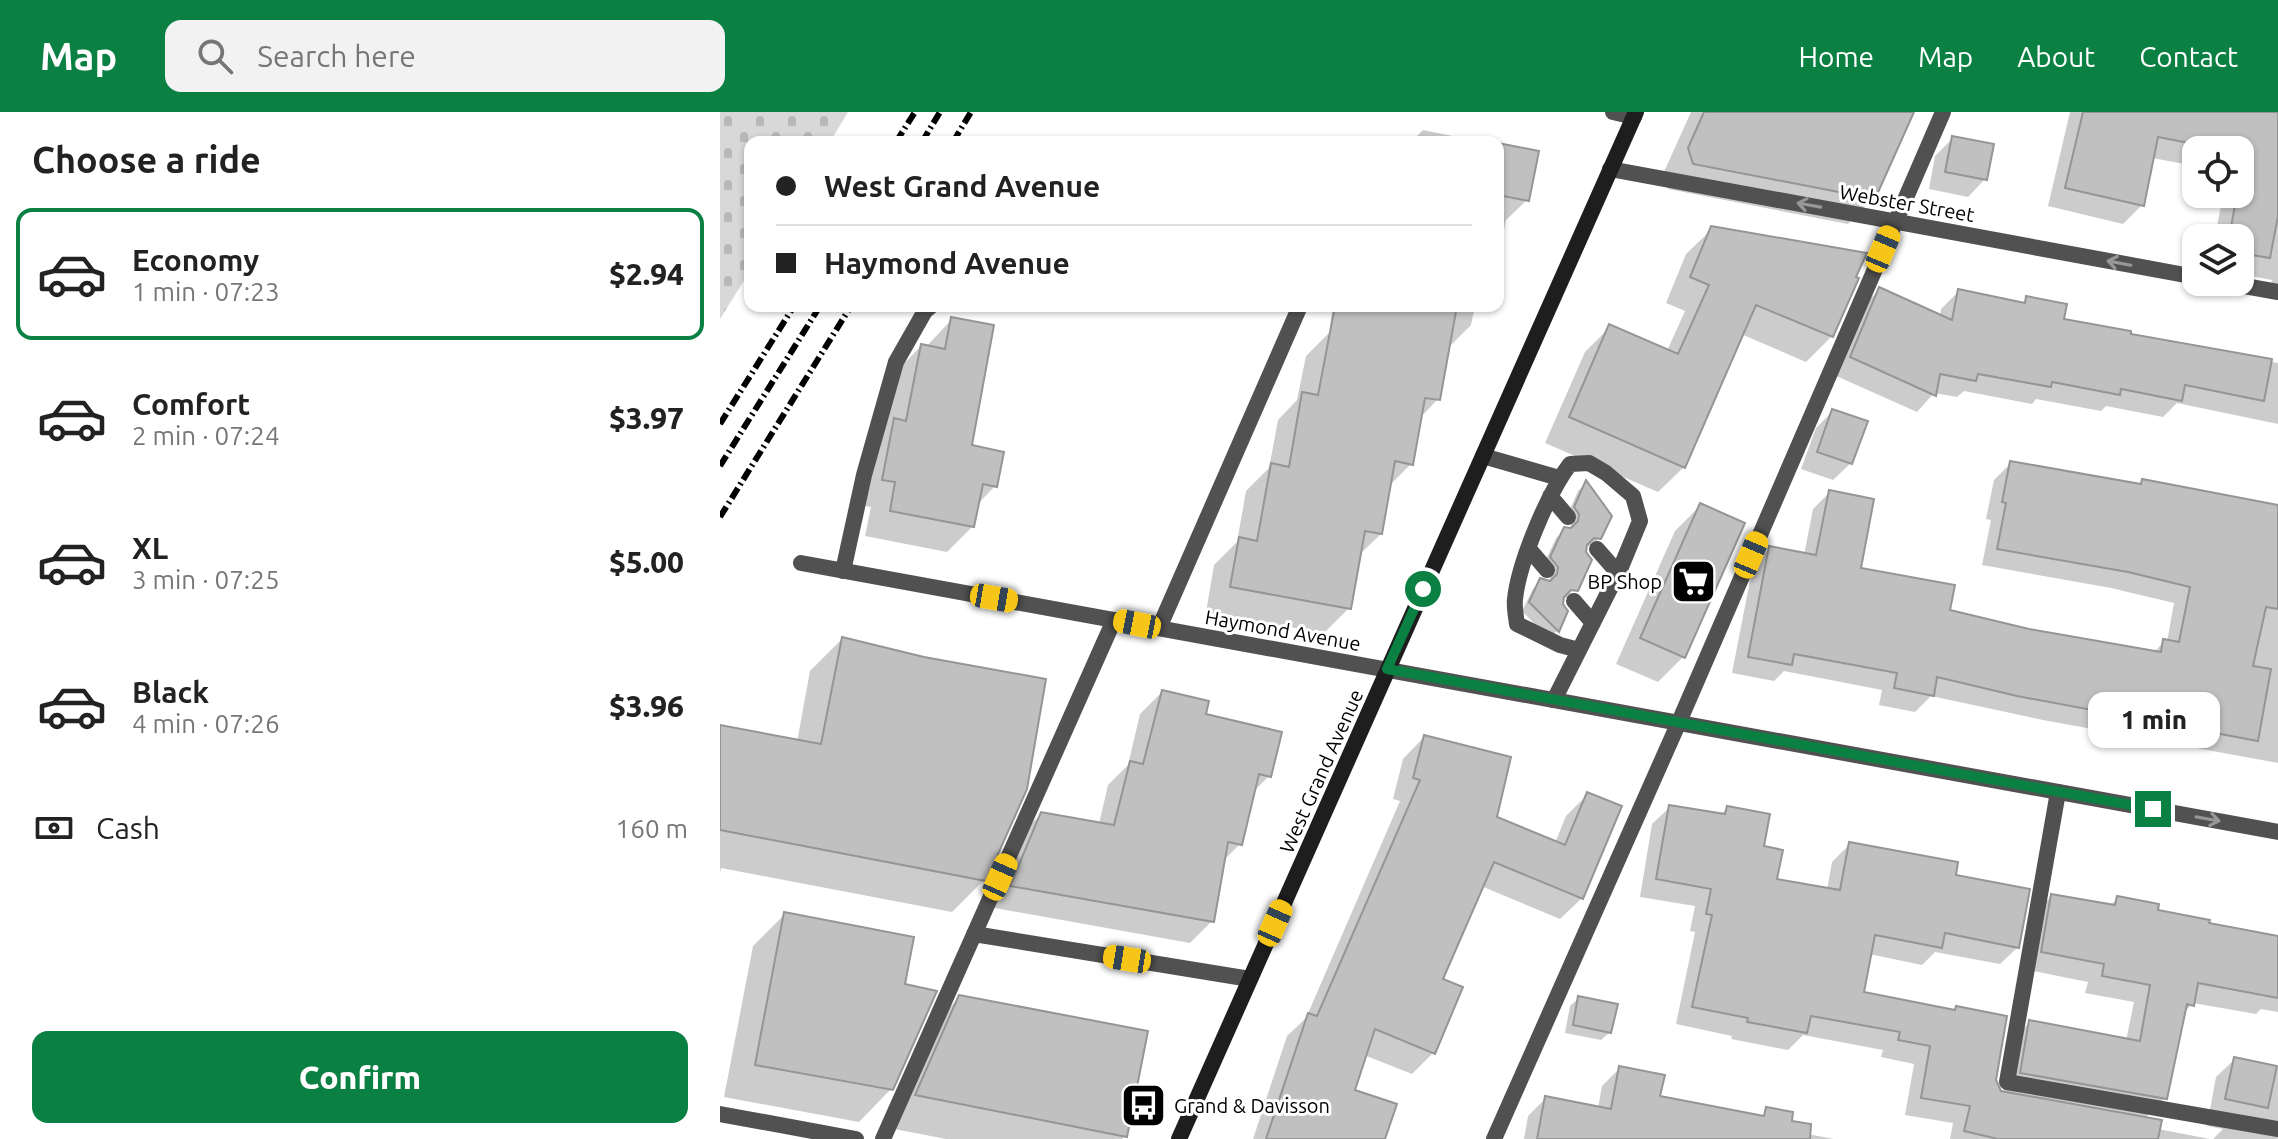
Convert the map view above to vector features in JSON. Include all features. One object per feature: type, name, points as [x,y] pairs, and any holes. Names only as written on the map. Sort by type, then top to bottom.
[{"type":"main road","name":"West Grand Avenue","points":[[1179,1139],[1635,114]]},
{"type":"street","points":[[1613,112],[1635,114]]},
{"type":"street","points":[[1494,1139],[1679,722],[1943,112]]},
{"type":"street","name":"Webster Street","points":[[1610,169],[2182,274]]},
{"type":"street","points":[[2254,288],[2278,292]]},
{"type":"street","points":[[843,571],[864,475],[896,362],[924,312]]},
{"type":"street","points":[[1159,628],[1297,312]]},
{"type":"street","points":[[1483,456],[1559,478]]},
{"type":"street","points":[[1554,700],[1618,573],[1640,521],[1633,496],[1589,463],[1570,464],[1559,478],[1529,549],[1514,601],[1517,624],[1560,645],[1579,650]]},
{"type":"street","points":[[1550,496],[1568,517]]},
{"type":"street","points":[[1529,549],[1547,570]]},
{"type":"street","points":[[1597,549],[1618,573]]},
{"type":"street","name":"Haymond Avenue","points":[[801,563],[2278,832]]},
{"type":"street","points":[[1574,601],[1593,623]]},
{"type":"street","points":[[883,1139],[1114,620]]},
{"type":"street","points":[[2058,792],[2007,1082],[2278,1129]]},
{"type":"street","points":[[974,934],[1250,979]]},
{"type":"street","points":[[720,1114],[856,1139]]},
{"type":"green space","points":[[720,112],[848,112],[834,136],[744,136],[744,281],[720,319]]},
{"type":"building","points":[[1704,112],[1914,112],[1875,199],[1693,164],[1688,148]]},
{"type":"building","points":[[2083,112],[2278,112],[2278,216],[2270,258],[2254,255],[2254,224],[2232,224],[2234,208],[2254,208],[2254,136],[2182,136],[2182,142],[2158,137],[2144,206],[2065,188]]},
{"type":"building","points":[[1952,136],[1994,144],[1987,180],[1945,172]]},
{"type":"building","points":[[1504,144],[1539,151],[1529,201],[1504,196]]},
{"type":"building","points":[[1711,226],[1867,253],[1833,337],[1756,305],[1685,468],[1569,417],[1609,324],[1678,354],[1709,285],[1690,277]]},
{"type":"building","points":[[1879,287],[1952,320],[1958,289],[2025,303],[2026,296],[2067,304],[2064,319],[2272,359],[2264,401],[2185,385],[2182,401],[2121,389],[2120,395],[2052,382],[2051,387],[1978,374],[1976,381],[1940,374],[1936,396],[1850,357]]},
{"type":"building","points":[[1334,312],[1456,312],[1440,400],[1425,398],[1413,465],[1395,461],[1382,534],[1365,531],[1351,609],[1230,587],[1239,537],[1257,541],[1271,463],[1289,467],[1302,392],[1318,395]]},
{"type":"building","points":[[951,317],[994,325],[972,445],[1004,452],[997,487],[983,484],[974,527],[890,511],[895,482],[882,480],[894,418],[906,421],[921,344],[945,349]]},
{"type":"building","points":[[1832,409],[1868,421],[1852,464],[1817,452]]},
{"type":"building","points":[[2010,461],[2141,484],[2142,479],[2278,505],[2278,609],[2266,607],[2253,666],[2271,669],[2258,741],[2017,696],[1937,677],[1934,696],[1894,688],[1897,673],[1794,654],[1792,665],[1748,657],[1769,546],[1816,555],[1829,490],[1874,499],[1861,568],[1955,585],[1950,610],[2029,629],[2161,652],[2163,639],[2179,642],[2190,587],[2128,572],[1997,549]]},
{"type":"building","points":[[1586,480],[1612,516],[1601,539],[1594,538],[1587,545],[1586,552],[1592,560],[1578,591],[1571,590],[1564,597],[1563,604],[1568,611],[1559,632],[1529,602],[1540,578],[1550,581],[1557,574],[1558,567],[1550,557],[1564,527],[1571,528],[1578,521],[1579,514],[1574,507]]},
{"type":"building","name":"BP Shop","points":[[1700,503],[1745,523],[1685,658],[1640,638]]},
{"type":"building","points":[[842,637],[924,657],[1046,679],[1027,789],[986,881],[720,830],[720,725],[821,744]]},
{"type":"building","points":[[1162,690],[1209,701],[1206,714],[1282,732],[1271,777],[1259,774],[1242,845],[1228,842],[1214,922],[1010,886],[1041,812],[1114,825],[1130,761],[1143,764]]},
{"type":"building","points":[[1424,735],[1511,757],[1497,817],[1565,845],[1587,792],[1622,806],[1583,899],[1494,862],[1443,979],[1463,987],[1435,1054],[1375,1029],[1355,1090],[1397,1104],[1385,1139],[1266,1139],[1308,1013],[1317,1016],[1420,780],[1413,778]]},
{"type":"building","points":[[1669,805],[1725,814],[1727,806],[1770,814],[1764,846],[1783,850],[1777,879],[1840,890],[1849,842],[1958,862],[1956,875],[2030,889],[2019,948],[1945,933],[1942,948],[1875,935],[1864,992],[1955,1010],[1956,1006],[2007,1016],[1996,1080],[2001,1091],[2162,1120],[2158,1139],[1998,1139],[1964,1131],[1970,1106],[1921,1098],[1930,1046],[1898,1040],[1900,1032],[1811,1016],[1807,1033],[1747,1022],[1748,1018],[1692,1007],[1712,915],[1706,914],[1711,889],[1656,879]]},
{"type":"building","points":[[2051,894],[2115,905],[2117,896],[2159,904],[2158,910],[2210,920],[2209,923],[2278,936],[2278,998],[2198,983],[2194,1006],[2187,1004],[2167,1099],[2020,1073],[2029,1020],[2140,1041],[2150,985],[2102,976],[2104,964],[2041,952]]},
{"type":"building","points":[[784,912],[914,937],[905,984],[937,991],[893,1090],[755,1065]]},
{"type":"building","points":[[959,995],[1148,1031],[1127,1137],[915,1095]]},
{"type":"building","points":[[1578,996],[1618,1004],[1611,1033],[1573,1025]]},
{"type":"building","points":[[2234,1057],[2277,1066],[2268,1108],[2225,1099]]},
{"type":"building","points":[[1619,1066],[1665,1075],[1660,1096],[1764,1116],[1766,1107],[1793,1112],[1792,1121],[1811,1124],[1810,1139],[1537,1139],[1545,1096],[1611,1109]]},
{"type":"railway","points":[[900,136],[915,112]]},
{"type":"railway","points":[[926,136],[940,112]]},
{"type":"railway","points":[[957,136],[971,112]]},
{"type":"railway","points":[[720,424],[790,312]]},
{"type":"railway","points":[[720,466],[816,312]]},
{"type":"railway","points":[[720,517],[847,312]]},
{"type":"place","name":"BP Shop","points":[[1693,581]]},
{"type":"place","name":"Grand & Davisson","points":[[1143,1105]]},
{"type":"route","points":[[1423,589],[1387,669],[2153,809]]}]
